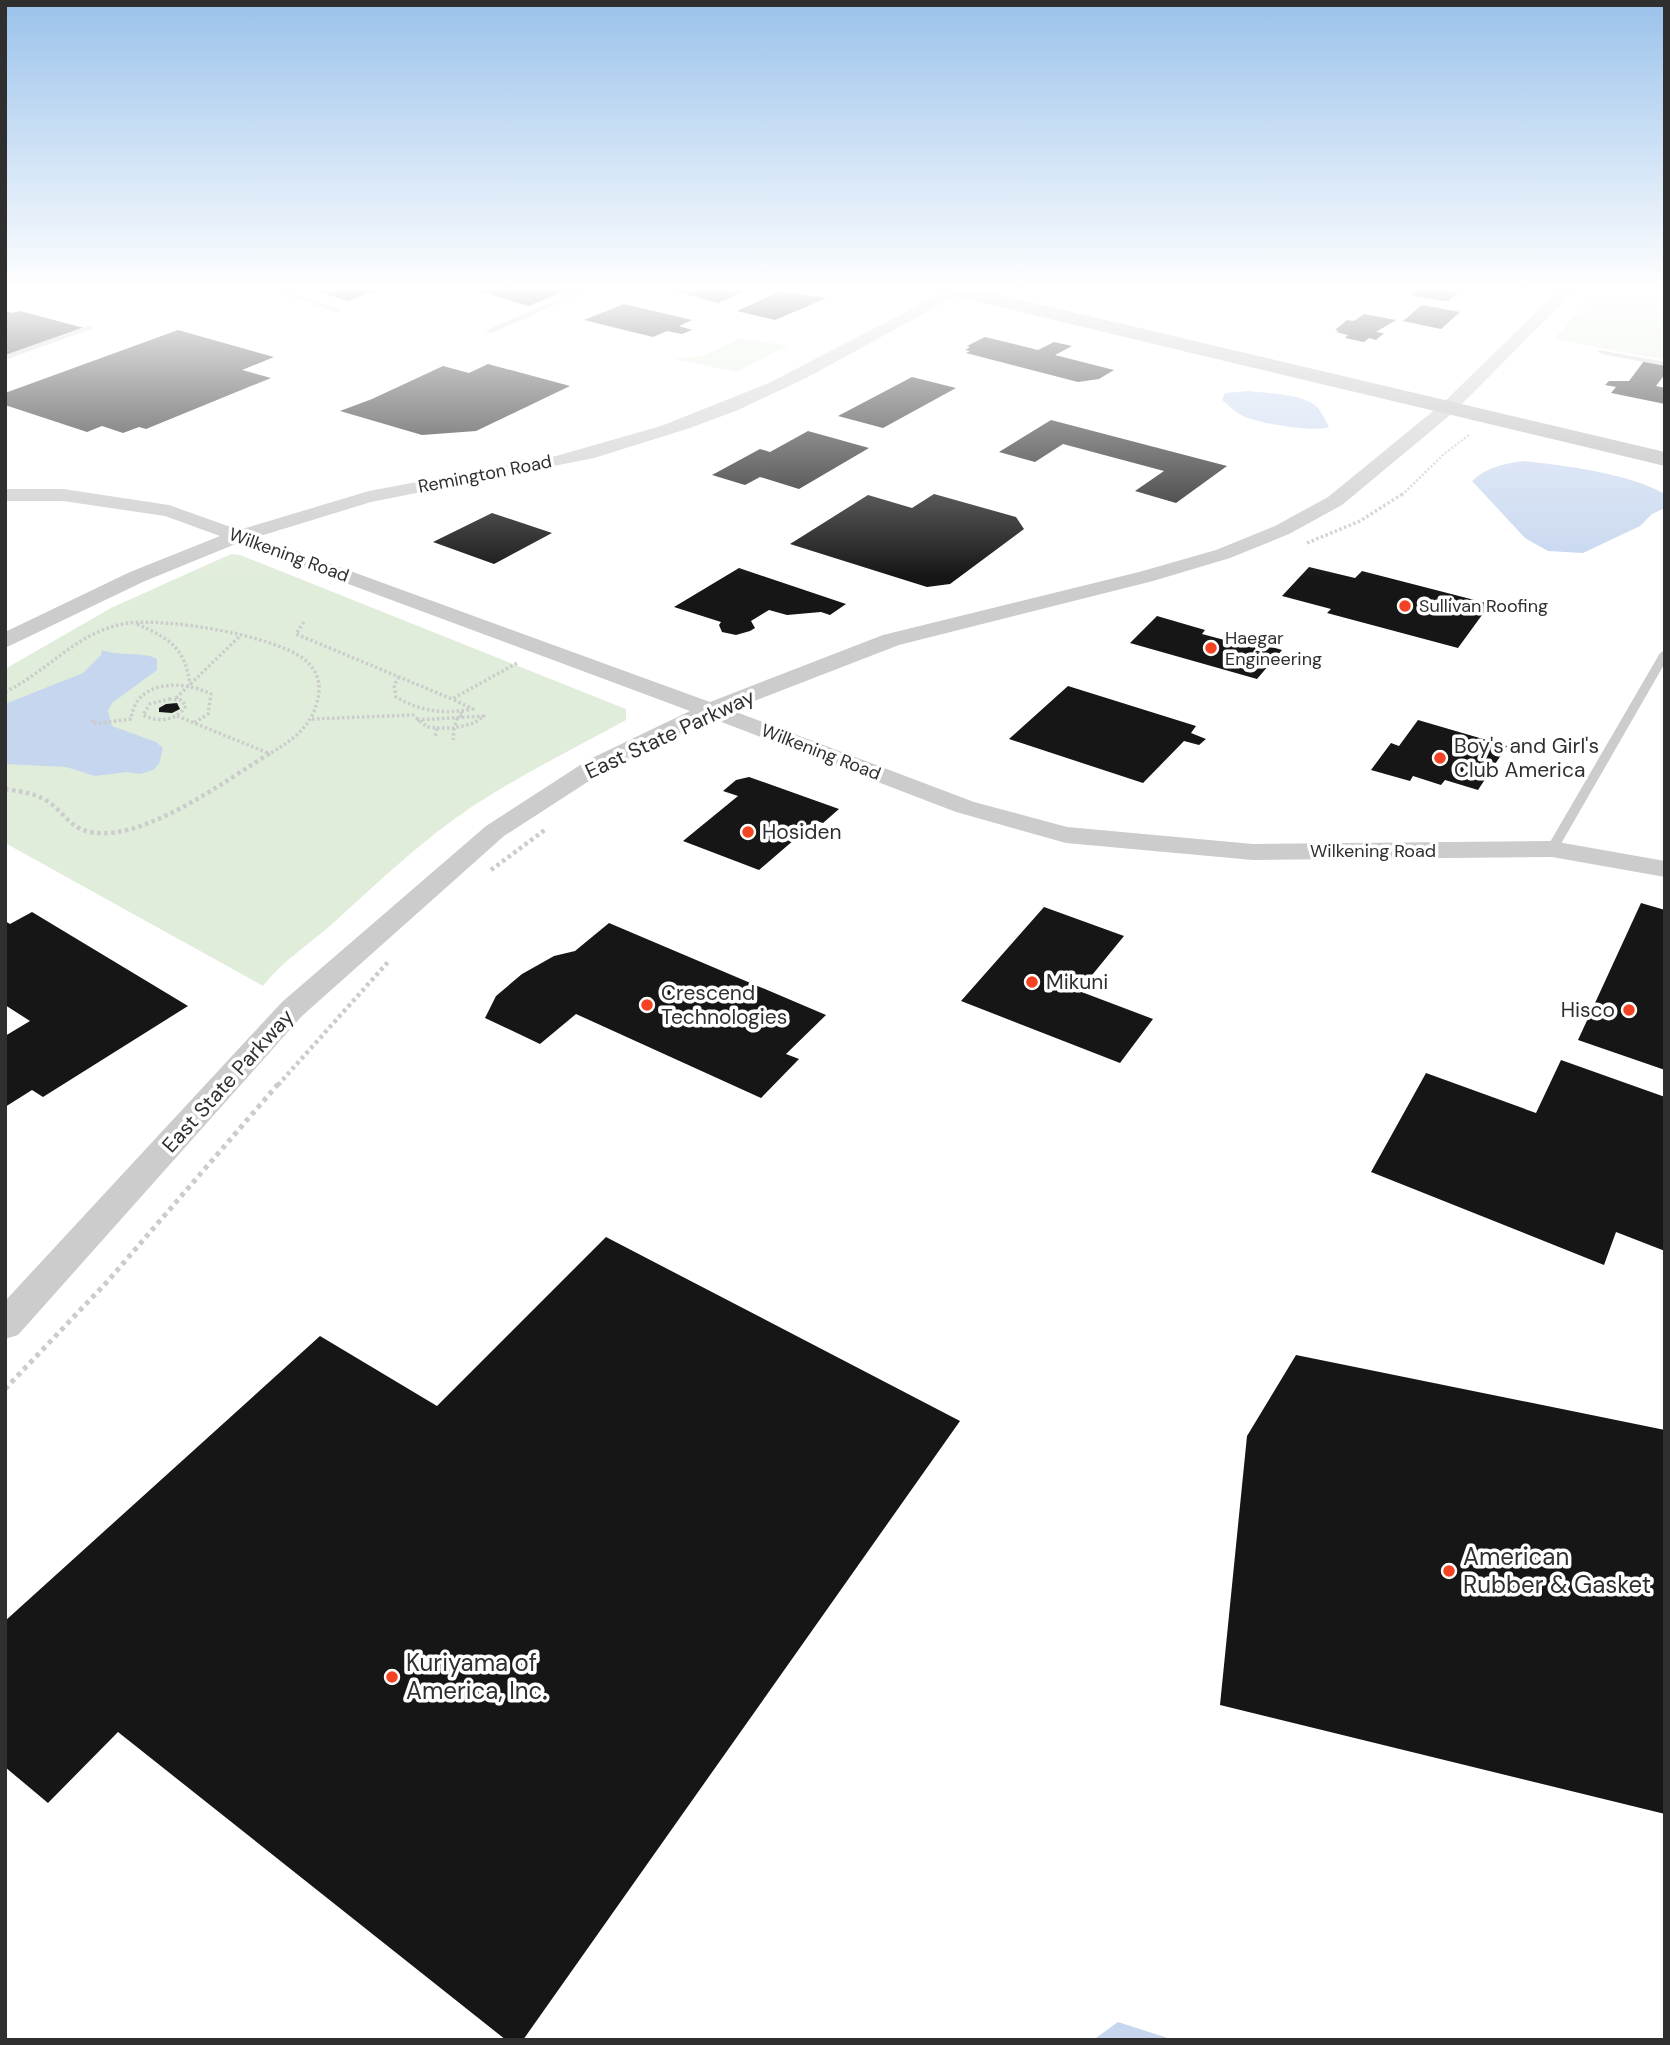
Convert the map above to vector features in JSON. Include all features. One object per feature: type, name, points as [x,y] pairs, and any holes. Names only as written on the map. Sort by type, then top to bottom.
[{"type":"main road","points":[[1389,385],[1665,440]]},
{"type":"main road","points":[[1398,385],[1665,458]]},
{"type":"street","name":"Remington Road","points":[[5,641],[74,604],[237,536],[370,497],[590,453],[687,424],[775,385]]},
{"type":"street","name":"East State Parkway","points":[[5,1325],[292,1009],[495,831],[597,765],[710,710],[891,640],[1146,577],[1223,554],[1283,530],[1335,501],[1471,385]]},
{"type":"street","name":"Wilkening Road","points":[[5,495],[63,495],[117,501],[169,511],[965,807],[1066,835],[1253,852],[1552,849],[1665,869]]},
{"type":"lane","points":[[1552,849],[1665,653]]},
{"type":"path","points":[[5,692],[40,672],[89,634],[119,625],[172,622],[283,648],[314,666],[320,677],[321,690],[311,719],[288,741],[200,796],[129,829],[99,834],[80,829],[67,823],[45,799],[5,789]]},
{"type":"path","points":[[304,622],[296,634],[452,699],[472,709],[430,712],[405,703],[396,696],[394,685],[399,677]]},
{"type":"path","points":[[136,624],[166,636],[179,648],[188,663],[190,685]]},
{"type":"path","points":[[240,636],[176,699],[149,704],[144,715],[157,720],[177,716],[269,753]]},
{"type":"path","points":[[452,699],[520,661]]},
{"type":"path","points":[[93,720],[93,724],[131,719],[130,707],[136,698],[163,686],[190,685],[211,694],[208,714],[194,723]]},
{"type":"path","points":[[176,699],[187,706],[177,716]]},
{"type":"path","points":[[453,740],[457,719],[463,715],[460,711]]},
{"type":"path","points":[[311,719],[413,715],[416,720],[427,727],[454,728],[474,723],[484,716],[416,720]]},
{"type":"path","points":[[435,738],[437,728]]},
{"type":"path","points":[[483,876],[548,827]]},
{"type":"path","points":[[5,1389],[107,1282],[342,1011],[390,960]]},
{"type":"green space","points":[[231,554],[240,555],[626,709],[626,720],[510,783],[435,834],[286,961],[263,986],[5,843],[5,669],[111,608]]},
{"type":"water","points":[[1248,391],[1285,395],[1312,403],[1329,427],[1299,428],[1262,422],[1241,415],[1222,400],[1225,393]]},
{"type":"water","points":[[1523,461],[1558,465],[1633,481],[1665,494],[1665,508],[1652,514],[1640,526],[1583,553],[1548,551],[1525,538],[1472,481],[1483,472]]},
{"type":"water","points":[[102,650],[157,659],[157,670],[112,703],[108,711],[112,726],[156,742],[163,748],[159,764],[153,770],[140,774],[127,772],[95,776],[66,767],[5,764],[5,704],[83,673],[101,655]]},
{"type":"water","points":[[1118,2022],[1174,2040],[1093,2040]]},
{"type":"building","points":[[26,385],[253,385],[146,429],[139,427],[123,433],[102,426],[87,432],[5,405],[5,393]]},
{"type":"building","points":[[401,385],[570,386],[476,431],[422,435],[340,411]]},
{"type":"building","points":[[896,385],[946,385],[956,388],[883,428],[838,416]]},
{"type":"building","points":[[1607,385],[1656,385],[1665,388],[1665,404],[1611,393],[1616,387]]},
{"type":"building","points":[[1051,420],[1227,466],[1176,503],[1135,491],[1164,471],[1063,444],[1035,462],[999,452]]},
{"type":"building","points":[[808,431],[869,448],[799,489],[760,477],[745,485],[712,475],[760,449],[770,452]]},
{"type":"building","points":[[934,494],[1016,517],[1024,529],[950,584],[927,587],[790,544],[868,495],[912,508]]},
{"type":"building","points":[[492,513],[552,533],[494,564],[433,542]]},
{"type":"building","name":"Sullivan Roofing","points":[[1309,567],[1355,578],[1362,571],[1490,604],[1458,648],[1327,613],[1331,609],[1282,596]]},
{"type":"building","points":[[739,568],[846,604],[830,615],[821,612],[787,615],[769,610],[751,621],[755,628],[736,635],[722,632],[719,625],[721,622],[674,607]]},
{"type":"building","name":"Haegar Engineering","points":[[1157,616],[1205,630],[1202,634],[1247,646],[1252,641],[1282,650],[1257,679],[1130,643]]},
{"type":"building","points":[[1068,686],[1196,726],[1191,733],[1206,739],[1199,745],[1184,741],[1143,783],[1009,739]]},
{"type":"building","points":[[177,703],[180,709],[172,713],[159,712],[159,708],[166,704]]},
{"type":"building","name":"Boy's and Girl's Club America","points":[[1418,720],[1507,746],[1478,790],[1445,780],[1441,785],[1413,776],[1410,781],[1371,770],[1391,743],[1399,746]]},
{"type":"building","name":"Hosiden","points":[[749,777],[839,809],[823,823],[816,821],[759,870],[683,841],[738,796],[723,791],[736,780]]},
{"type":"building","name":"Hisco","points":[[1641,903],[1665,910],[1665,1070],[1578,1040]]},
{"type":"building","name":"Mikuni","points":[[1044,907],[1124,936],[1079,991],[1153,1019],[1120,1063],[961,1001]]},
{"type":"building","points":[[32,912],[188,1006],[43,1097],[32,1090],[5,1107],[5,1036],[30,1021],[5,1005],[5,921],[10,924]]},
{"type":"building","name":"Crescend Technologies","points":[[609,923],[826,1015],[786,1054],[799,1059],[761,1098],[576,1014],[540,1044],[485,1018],[496,996],[522,974],[554,956],[575,951]]},
{"type":"building","points":[[1561,1060],[1665,1097],[1665,1251],[1616,1232],[1604,1265],[1371,1172],[1426,1073],[1536,1113]]},
{"type":"building","name":"Kuriyama of America, Inc.","points":[[606,1237],[960,1421],[523,2040],[506,2040],[118,1732],[48,1803],[5,1767],[5,1621],[320,1336],[437,1406]]},
{"type":"building","name":"American Rubber & Gasket","points":[[1296,1355],[1665,1430],[1665,1814],[1220,1705],[1247,1436]]},
{"type":"place","name":"Sullivan Roofing","points":[[1405,606]]},
{"type":"place","name":"Haegar Engineering","points":[[1211,648]]},
{"type":"place","name":"Boy's and Girl's Club America","points":[[1440,758]]},
{"type":"place","name":"Hosiden","points":[[748,832]]},
{"type":"place","name":"Mikuni","points":[[1032,982]]},
{"type":"place","name":"Crescend Technologies","points":[[647,1005]]},
{"type":"place","name":"Hisco","points":[[1629,1010]]},
{"type":"place","name":"American Rubber & Gasket","points":[[1449,1571]]},
{"type":"place","name":"Kuriyama of America, Inc.","points":[[392,1677]]}]
